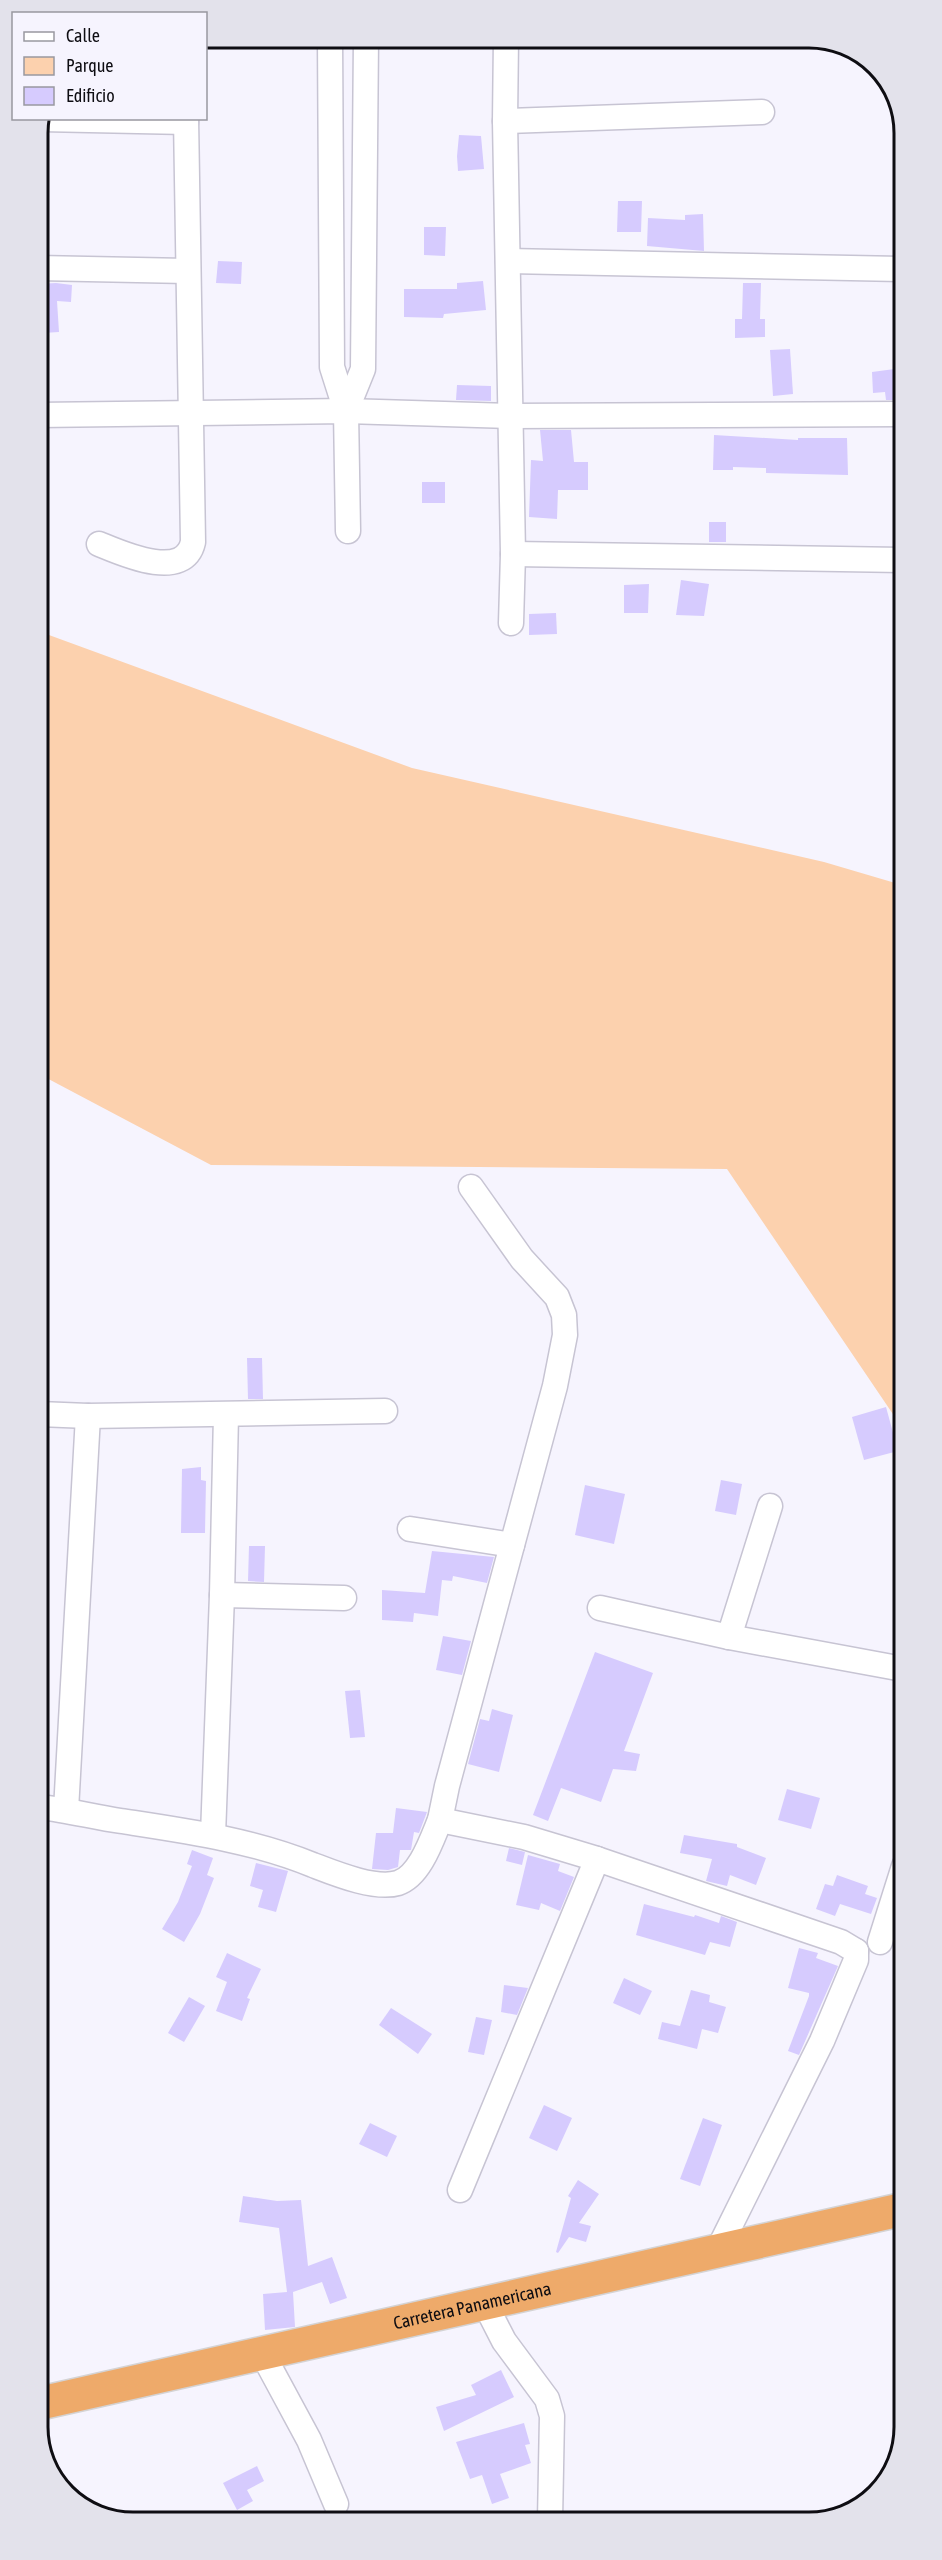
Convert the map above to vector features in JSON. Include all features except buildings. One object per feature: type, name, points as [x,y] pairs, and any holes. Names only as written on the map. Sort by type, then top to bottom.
[{"type":"highway","name":"Carretera Panamericana","points":[[48,2401],[894,2211]]},
{"type":"street","points":[[330,48],[332,367],[345,411],[348,531]]},
{"type":"street","points":[[345,411],[363,369],[366,48]]},
{"type":"street","points":[[506,48],[505,121],[513,554],[511,623]]},
{"type":"street","points":[[505,121],[762,112]]},
{"type":"street","points":[[99,544],[143,562],[164,562],[184,557],[191,550],[193,542],[186,120]]},
{"type":"street","points":[[508,261],[894,269]]},
{"type":"street","points":[[48,268],[187,271]]},
{"type":"street","points":[[48,416],[345,411],[511,416],[894,414]]},
{"type":"street","points":[[513,554],[894,560]]},
{"type":"street","points":[[48,1808],[213,1836],[278,1852],[337,1875],[387,1884],[399,1883],[410,1875],[420,1862],[440,1820],[555,1386],[565,1335],[564,1315],[557,1297],[522,1259],[471,1187]]},
{"type":"street","points":[[48,1414],[226,1415],[385,1411]]},
{"type":"street","points":[[213,1836],[226,1415]]},
{"type":"street","points":[[66,1810],[88,1416]]},
{"type":"street","points":[[729,1637],[770,1506]]},
{"type":"street","points":[[410,1529],[512,1545]]},
{"type":"street","points":[[222,1595],[344,1598]]},
{"type":"street","points":[[600,1608],[729,1637],[894,1667]]},
{"type":"street","points":[[440,1820],[524,1837],[597,1859],[840,1942],[856,1951],[894,1938]]},
{"type":"street","points":[[460,2190],[597,1859]]},
{"type":"street","points":[[880,1942],[894,1898]]},
{"type":"street","points":[[718,2250],[822,2041],[856,1960],[856,1951]]},
{"type":"street","points":[[484,2302],[504,2341],[547,2398],[552,2416],[550,2512]]},
{"type":"street","points":[[262,2353],[309,2440],[336,2504]]},
{"type":"green space","points":[[48,635],[412,768],[824,862],[894,883],[894,1416],[727,1169],[211,1165],[48,1079]]}]
